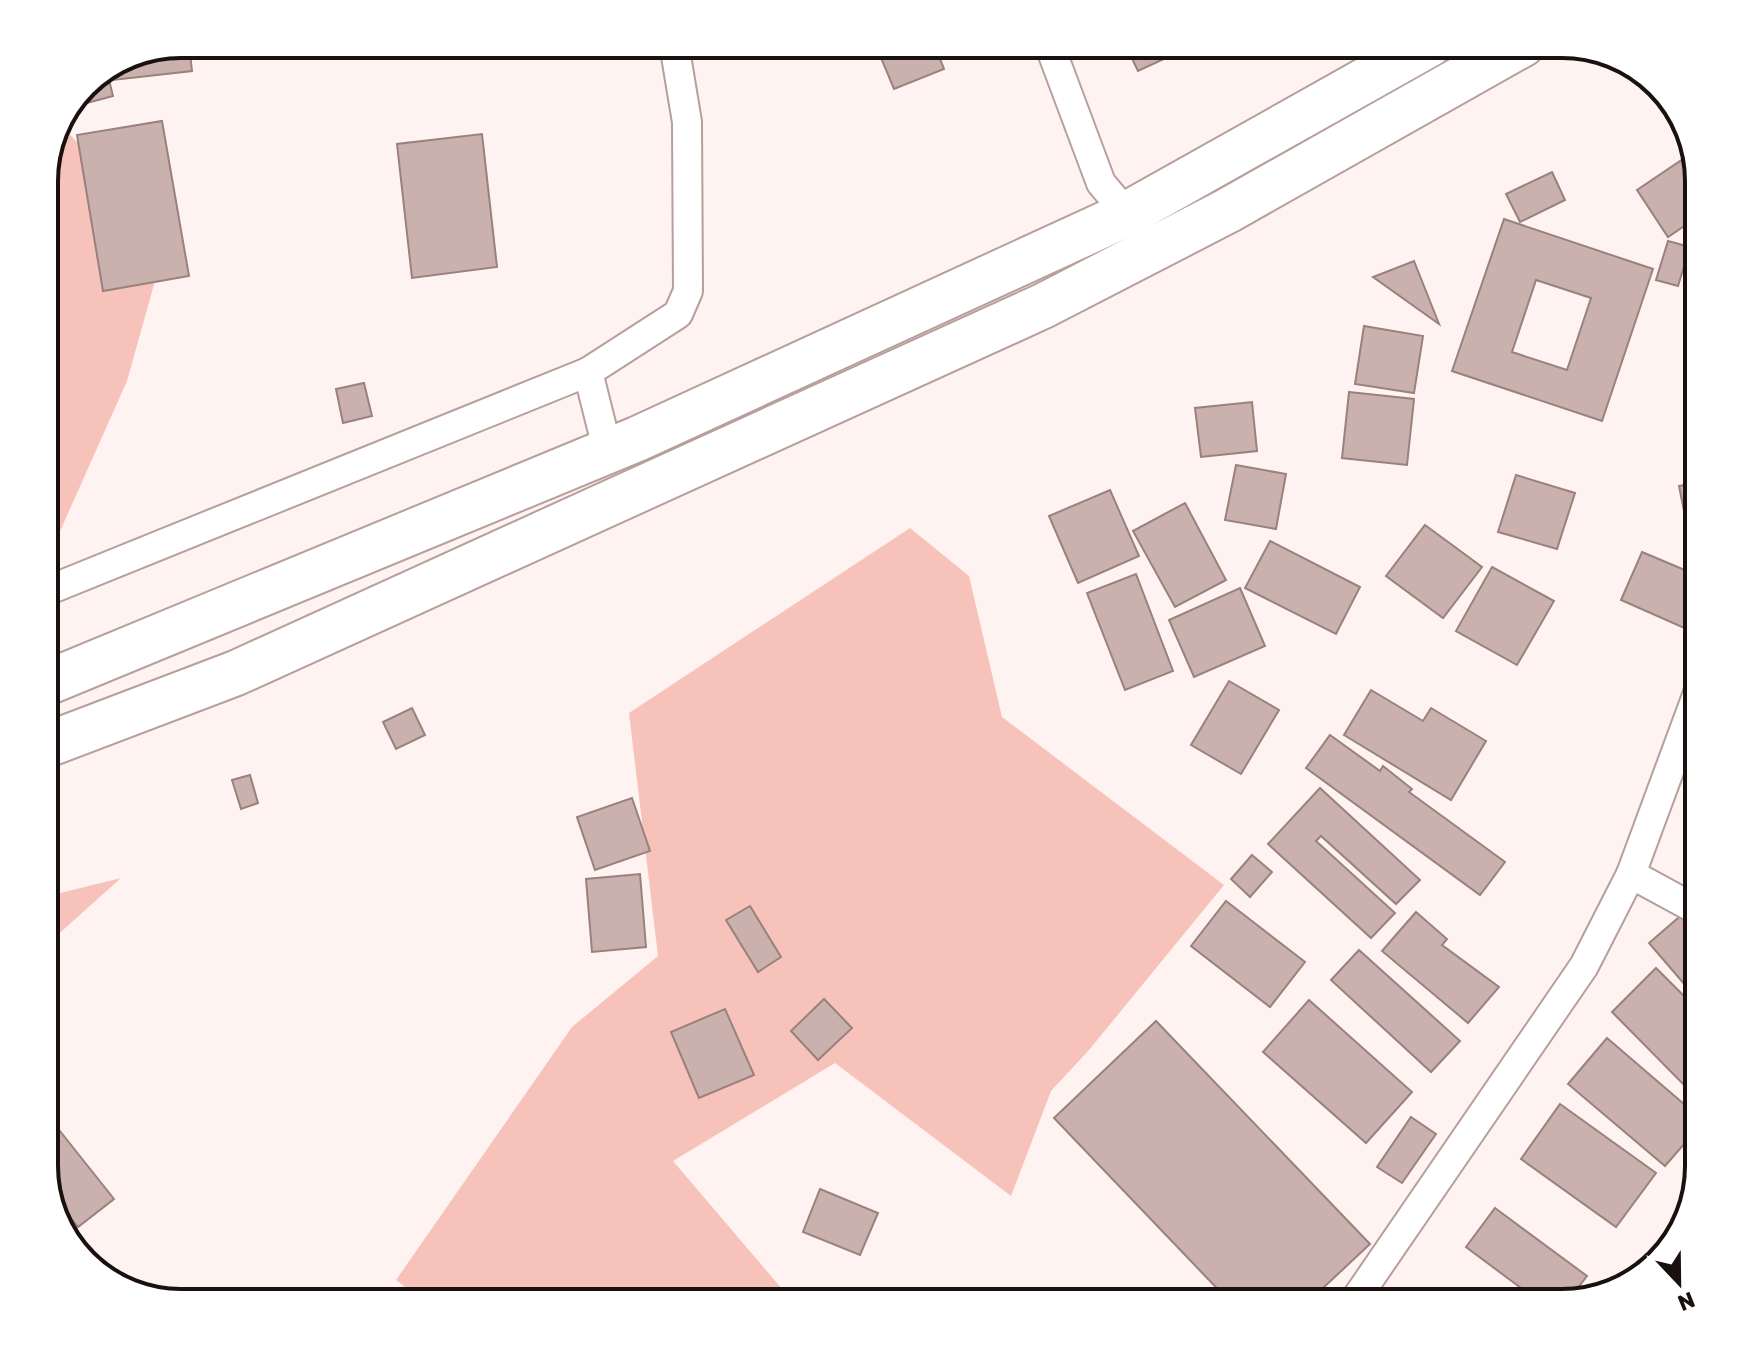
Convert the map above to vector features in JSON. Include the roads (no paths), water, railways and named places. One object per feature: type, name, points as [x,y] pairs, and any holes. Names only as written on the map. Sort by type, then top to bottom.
[{"type":"highway","points":[[58,678],[608,452],[1127,214],[1405,58]]},
{"type":"highway","points":[[58,741],[236,673],[1043,306],[1227,211],[1498,58]]},
{"type":"street","points":[[58,586],[588,372],[678,314],[688,291],[687,122],[676,58]]},
{"type":"street","points":[[1054,58],[1101,183],[1127,214]]},
{"type":"street","points":[[588,372],[608,452]]},
{"type":"street","points":[[1363,1289],[1584,966],[1631,874],[1685,728]]},
{"type":"street","points":[[1631,874],[1685,903]]}]
